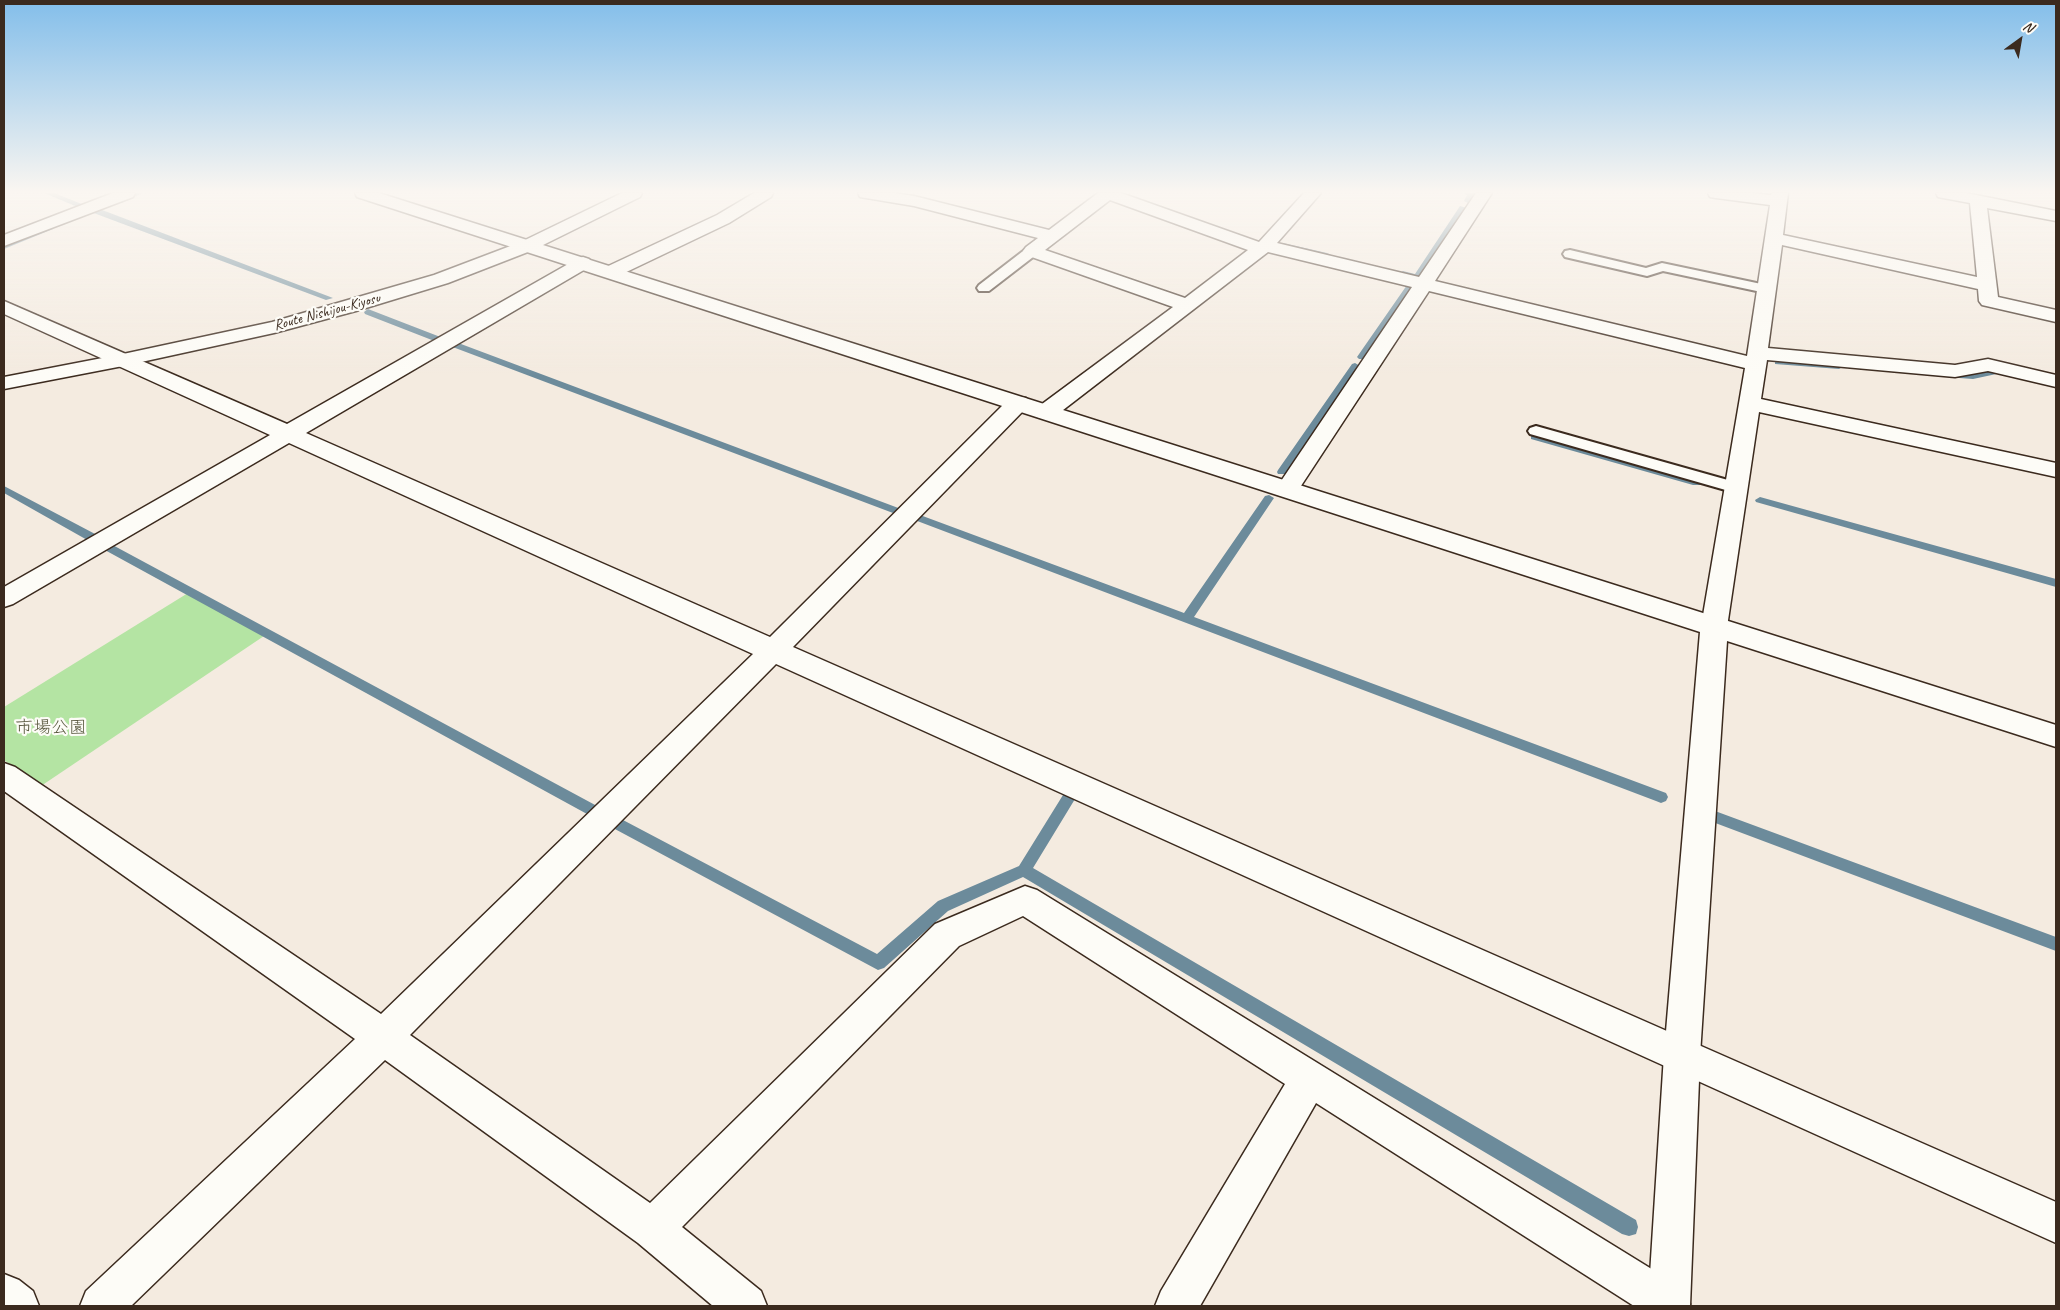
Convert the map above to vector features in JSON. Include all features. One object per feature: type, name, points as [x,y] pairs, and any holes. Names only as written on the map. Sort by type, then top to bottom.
[{"type":"street","name":"Route Nishijou-Kiyosu","points":[[4,382],[123,360],[274,327],[349,307],[441,278],[505,254]]},
{"type":"street","points":[[554,254],[2056,736]]},
{"type":"street","points":[[611,272],[649,254]]},
{"type":"street","points":[[1041,254],[1186,305]]},
{"type":"street","points":[[1046,412],[1255,254]]},
{"type":"street","points":[[1290,254],[1756,358],[1955,370],[1988,365],[2056,380]]},
{"type":"street","points":[[1287,490],[1444,254]]},
{"type":"street","points":[[652,1229],[947,935],[1025,900],[1669,1305],[1682,1056],[1714,626],[1771,254]]},
{"type":"street","points":[[1848,254],[1987,284]]},
{"type":"street","points":[[1984,254],[1989,301],[2056,316]]},
{"type":"street","points":[[4,598],[583,263]]},
{"type":"street","points":[[4,307],[2056,1223]]},
{"type":"street","points":[[101,1306],[383,1037],[774,650],[1018,403]]},
{"type":"street","points":[[1749,403],[2056,470]]},
{"type":"street","points":[[4,775],[383,1037],[652,1229],[746,1306]]},
{"type":"street","points":[[1176,1306],[1309,1079]]},
{"type":"street","points":[[4,1295],[18,1306]]},
{"type":"lane","points":[[984,288],[1028,254]]},
{"type":"lane","points":[[1571,254],[1647,272],[1662,267],[1766,289]]},
{"type":"lane","points":[[1536,431],[1736,488]]},
{"type":"green space","name":"市場公園","points":[[188,593],[264,636],[41,786],[4,760],[4,707]]},
{"type":"waterway","points":[[212,254],[329,298]]},
{"type":"waterway","points":[[1403,274],[1417,277],[1432,254]]},
{"type":"waterway","points":[[1362,357],[1410,287]]},
{"type":"waterway","points":[[368,312],[440,340]]},
{"type":"waterway","points":[[453,344],[897,511]]},
{"type":"waterway","points":[[1778,362],[1839,366]]},
{"type":"waterway","points":[[1282,472],[1355,366]]},
{"type":"waterway","points":[[1946,374],[1973,376],[2001,370],[2008,372]]},
{"type":"waterway","points":[[1535,437],[1697,483]]},
{"type":"waterway","points":[[4,489],[93,538]]},
{"type":"waterway","points":[[1186,619],[1269,498]]},
{"type":"waterway","points":[[1760,500],[2056,583]]},
{"type":"waterway","points":[[916,517],[1186,619]]},
{"type":"waterway","points":[[107,546],[592,810]]},
{"type":"waterway","points":[[1186,619],[1661,797]]},
{"type":"waterway","points":[[1024,870],[1068,799]]},
{"type":"waterway","points":[[1715,817],[2056,944]]},
{"type":"waterway","points":[[618,824],[878,963],[943,906],[1024,870]]},
{"type":"waterway","points":[[1024,870],[1629,1227]]}]
